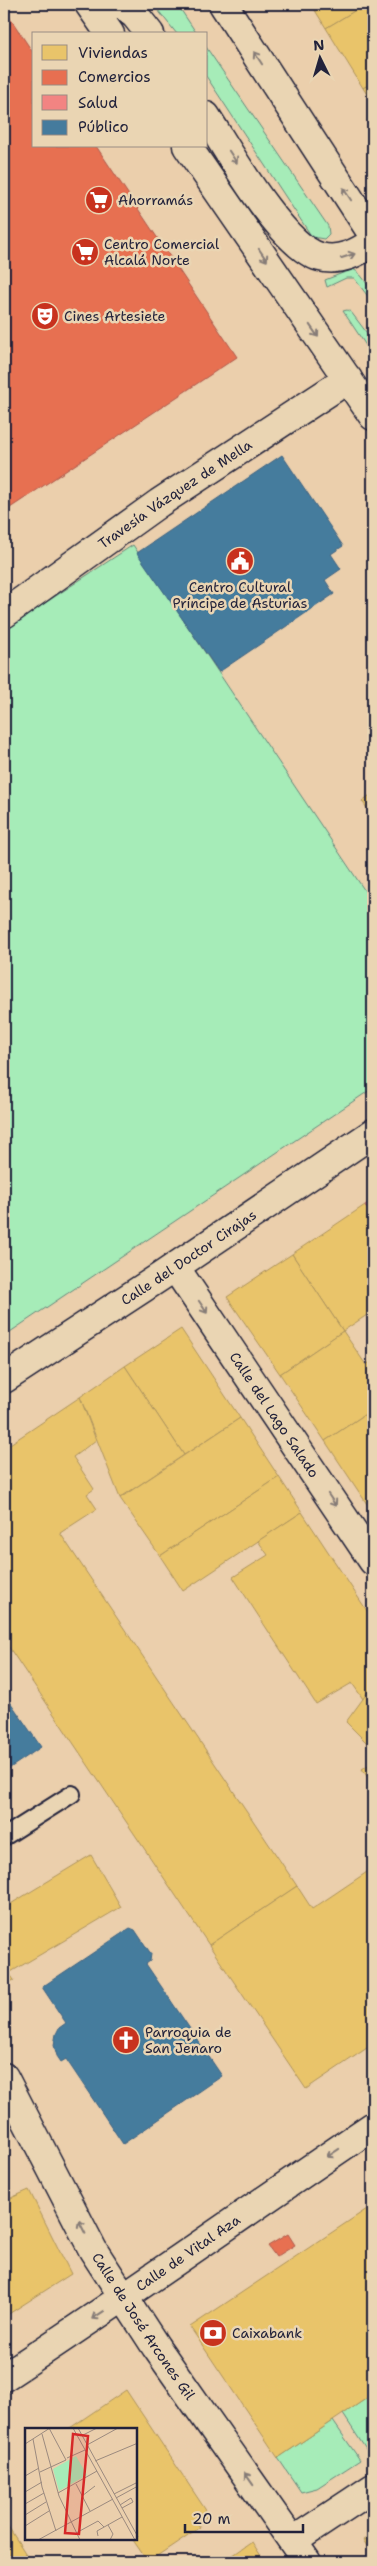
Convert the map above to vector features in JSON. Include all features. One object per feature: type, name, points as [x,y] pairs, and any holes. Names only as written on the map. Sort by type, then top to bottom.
[{"type":"street","points":[[89,4],[109,32]]},
{"type":"street","points":[[120,4],[135,15],[148,32]]},
{"type":"street","points":[[226,5],[373,235]]},
{"type":"street","points":[[208,119],[271,214],[298,243],[319,257],[339,259],[358,252],[373,242]]},
{"type":"street","points":[[188,148],[373,416]]},
{"type":"street","name":"Travesía Vázquez de Mella","points":[[4,614],[159,503],[348,379]]},
{"type":"street","name":"Calle del Doctor Cirajas","points":[[4,1379],[175,1267],[373,1133]]},
{"type":"street","name":"Calle del Lago Salado","points":[[175,1267],[373,1561]]},
{"type":"street","name":"Calle de José Arcones Gil","points":[[4,2077],[93,2250],[124,2298],[300,2552]]},
{"type":"street","name":"Calle de Vital Aza","points":[[4,2378],[124,2298],[167,2265],[373,2126]]},
{"type":"street","points":[[300,2552],[373,2488]]},
{"type":"lane","points":[[4,1837],[72,1794]]},
{"type":"green space","points":[[153,4],[177,4],[196,32],[175,32]]},
{"type":"green space","points":[[208,50],[328,226],[329,234],[324,239],[312,237],[208,79]]},
{"type":"green space","points":[[353,269],[357,271],[367,284],[373,303],[354,278],[346,278],[327,287],[325,280]]},
{"type":"green space","points":[[343,311],[351,312],[373,341],[373,356]]},
{"type":"green space","points":[[133,545],[373,903],[373,1088],[4,1336],[4,630]]},
{"type":"green space","points":[[373,2394],[373,2451],[369,2454],[343,2414]]},
{"type":"green space","points":[[333,2421],[360,2460],[317,2488],[301,2492],[278,2458]]},
{"type":"building: Viviendas","points":[[311,4],[366,4],[326,28]]},
{"type":"building: Viviendas","points":[[366,4],[370,4],[373,9],[373,82],[363,88],[326,28]]},
{"type":"building: Viviendas","points":[[373,82],[373,104],[363,88]]},
{"type":"building: Viviendas","points":[[373,793],[373,817],[362,801]]},
{"type":"building: Viviendas","points":[[365,1205],[373,1218],[373,1311],[343,1331],[292,1254]]},
{"type":"building: Viviendas","points":[[292,1254],[343,1331],[280,1374],[227,1297]]},
{"type":"building: Viviendas","points":[[181,1329],[240,1418],[184,1455],[125,1366]]},
{"type":"building: Viviendas","points":[[343,1331],[366,1365],[373,1360],[373,1409],[325,1441],[280,1374]]},
{"type":"building: Viviendas","points":[[125,1366],[184,1455],[120,1498],[80,1397]]},
{"type":"building: Viviendas","points":[[80,1397],[96,1440],[73,1457],[94,1489],[87,1494],[97,1509],[60,1533],[297,1886],[209,1945],[4,1640],[4,1448]]},
{"type":"building: Viviendas","points":[[373,1409],[373,1513],[325,1441]]},
{"type":"building: Viviendas","points":[[240,1418],[279,1477],[160,1556],[120,1498]]},
{"type":"building: Viviendas","points":[[279,1477],[302,1512],[183,1591],[160,1556]]},
{"type":"building: Viviendas","points":[[302,1512],[373,1620],[373,1685],[363,1699],[352,1683],[316,1704],[233,1577],[268,1555],[258,1541]]},
{"type":"building: Viviendas","points":[[373,1685],[373,1741],[368,1744],[346,1722]]},
{"type":"building: Viviendas","points":[[373,1762],[373,1785],[362,1769]]},
{"type":"building: Viviendas","points":[[91,1855],[121,1907],[9,1973],[14,1980],[4,1985],[4,1908]]},
{"type":"building: Viviendas","points":[[373,1868],[373,2044],[306,2089],[209,1945],[297,1886],[312,1909]]},
{"type":"building: Viviendas","points":[[29,2190],[71,2274],[4,2317],[4,2201]]},
{"type":"building: Viviendas","points":[[373,2205],[373,2394],[278,2458],[190,2327]]},
{"type":"building: Viviendas","points":[[126,2390],[209,2515],[197,2523],[200,2527],[148,2562],[134,2541],[138,2541],[138,2428],[70,2428]]},
{"type":"building: Viviendas","points":[[4,2520],[31,2562],[4,2562]]},
{"type":"building: Viviendas","points":[[373,2534],[373,2555],[363,2540]]},
{"type":"building: Viviendas","points":[[252,2542],[265,2562],[223,2562]]},
{"type":"building: Comercios","name":"Centro Comercial Alcalá Norte","points":[[4,9],[32,51],[32,148],[97,148],[237,357],[4,512]]},
{"type":"building: Comercios","points":[[288,2234],[295,2245],[276,2257],[268,2246]]},
{"type":"building: Salud","points":[[373,1200],[373,1218],[365,1205]]},
{"type":"building: Público","name":"Centro Cultural Príncipe de Asturias","points":[[282,455],[343,546],[331,554],[341,569],[325,580],[334,594],[219,672],[137,553]]},
{"type":"building: Público","points":[[4,1693],[41,1747],[4,1772]]},
{"type":"building: Público","name":"Parroquia de San Jenaro","points":[[130,1928],[135,1930],[151,1954],[150,1961],[146,1964],[222,2076],[123,2144],[66,2059],[61,2062],[57,2056],[54,2045],[56,2034],[59,2028],[66,2023],[42,1987]]},
{"type":"place","name":"Ahorramás","points":[[99,200]]},
{"type":"place","name":"Centro Comercial Alcalá Norte","points":[[85,252]]},
{"type":"place","name":"Cines Artesiete","points":[[45,316]]},
{"type":"place","name":"Centro Cultural Príncipe de Asturias","points":[[240,561]]},
{"type":"place","name":"Parroquia de San Jenaro","points":[[126,2040]]},
{"type":"place","name":"Caixabank","points":[[213,2333]]}]
